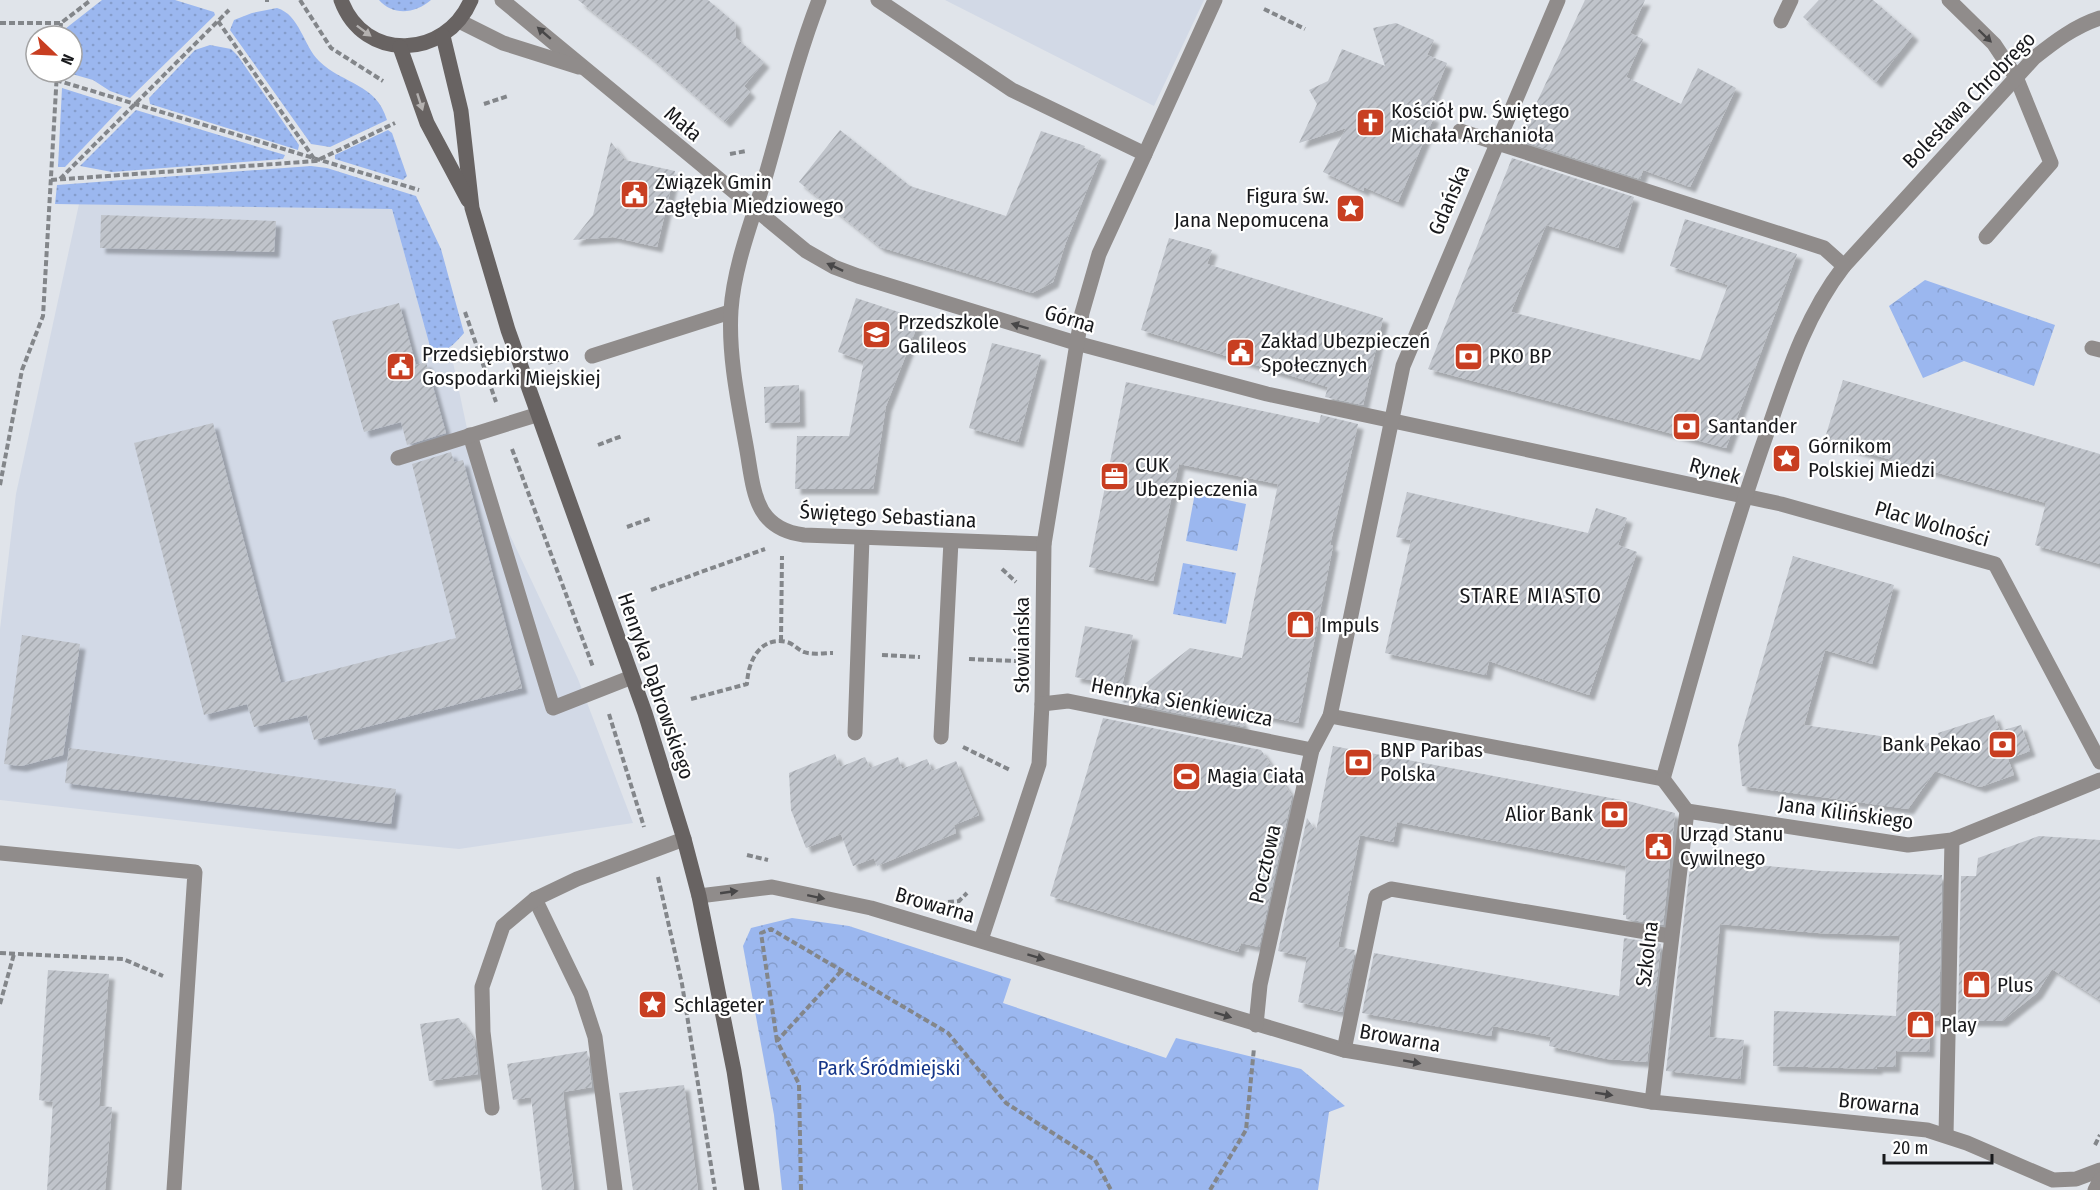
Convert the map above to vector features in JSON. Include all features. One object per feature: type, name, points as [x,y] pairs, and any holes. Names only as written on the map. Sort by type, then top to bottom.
[{"type":"street","points":[[341,0],[345,12],[359,29],[379,41],[400,47],[429,42],[443,36],[459,21],[471,0]]},
{"type":"street","name":"Mała","points":[[502,0],[756,209]]},
{"type":"street","name":"Świętego Sebastiana","points":[[819,0],[740,263],[730,312],[739,402],[752,482],[761,512],[773,526],[788,533],[862,538],[1044,544]]},
{"type":"street","points":[[878,0],[1012,90],[1145,154]]},
{"type":"street","name":"Słowiańska","points":[[981,940],[1039,764],[1044,544],[1076,343],[1088,285],[1099,254],[1215,0]]},
{"type":"street","name":"Gdańska","points":[[1393,420],[1402,366],[1495,143],[1558,0]]},
{"type":"street","points":[[1781,21],[1791,0]]},
{"type":"street","points":[[1949,0],[1994,44],[2016,77],[2051,163],[1986,237]]},
{"type":"street","name":"Bolesława Chrobrego","points":[[1844,266],[2034,58],[2086,22],[2100,18]]},
{"type":"street","name":"Mała","points":[[459,21],[503,43],[585,69]]},
{"type":"street","name":"Henryka Dąbrowskiego","points":[[443,36],[461,111],[472,208],[536,415],[632,677],[684,839],[699,896],[734,1071],[752,1190]]},
{"type":"street","name":"Henryka Dąbrowskiego","points":[[400,47],[427,123],[472,208]]},
{"type":"street","points":[[1460,131],[1824,248],[1844,266],[1829,285],[1798,343],[1744,497]]},
{"type":"street","name":"Górna","points":[[756,209],[806,250],[834,267],[1076,343],[1267,394],[1393,420]]},
{"type":"street","points":[[592,356],[730,312]]},
{"type":"street","points":[[398,458],[536,415]]},
{"type":"street","points":[[1393,420],[1330,716],[1663,779],[1688,811]]},
{"type":"street","name":"Rynek","points":[[1393,420],[1744,497],[1663,779]]},
{"type":"street","points":[[470,435],[553,708],[632,677]]},
{"type":"street","name":"Plac Wolności","points":[[1744,497],[1781,504],[1995,564],[2100,762]]},
{"type":"street","points":[[855,733],[862,538]]},
{"type":"street","points":[[941,737],[951,540]]},
{"type":"street","name":"Henryka Sienkiewicza","points":[[1042,704],[1068,701],[1312,750]]},
{"type":"street","name":"Pocztowa","points":[[1256,1025],[1260,985],[1312,750],[1330,716]]},
{"type":"street","name":"Jana Kilińskiego","points":[[1688,811],[1908,845],[1952,840],[2100,780]]},
{"type":"street","name":"Szkolna","points":[[1652,1102],[1670,936],[1688,811]]},
{"type":"street","points":[[492,1108],[483,1032],[482,987],[503,926],[535,899],[577,879],[684,839]]},
{"type":"street","points":[[1946,1136],[1952,840]]},
{"type":"street","points":[[0,853],[195,872],[174,1190]]},
{"type":"street","name":"Browarna","points":[[699,896],[772,887],[871,908],[1344,1050],[1652,1102],[1926,1130],[2053,1180],[2076,1179],[2100,1170]]},
{"type":"street","points":[[1344,1050],[1376,896],[1391,889],[1670,936]]},
{"type":"street","points":[[535,899],[581,994],[595,1037],[615,1190]]},
{"type":"street","points":[[2095,1190],[2100,1180]]},
{"type":"path","points":[[0,23],[61,23],[91,0]]},
{"type":"path","points":[[1264,9],[1305,29]]},
{"type":"path","points":[[60,179],[229,10]]},
{"type":"path","points":[[218,21],[316,160]]},
{"type":"path","points":[[0,485],[22,370],[43,316],[56,84]]},
{"type":"path","points":[[69,84],[419,190]]},
{"type":"path","points":[[51,180],[316,160],[395,123]]},
{"type":"path","points":[[726,154],[747,150]]},
{"type":"path","points":[[465,312],[601,689],[651,851],[682,984],[716,1190]]},
{"type":"path","points":[[598,445],[622,436]]},
{"type":"path","points":[[627,527],[652,518]]},
{"type":"path","points":[[651,590],[765,549]]},
{"type":"path","points":[[781,641],[782,556]]},
{"type":"path","points":[[941,737],[1011,770]]},
{"type":"path","points":[[801,1190],[799,1084],[777,1041],[761,933],[771,929],[948,1032],[1006,1104],[1095,1160],[1111,1190]]},
{"type":"path","points":[[0,953],[123,959],[163,975],[163,987]]},
{"type":"path","points":[[0,1004],[14,954]]},
{"type":"path","points":[[777,1041],[843,969]]},
{"type":"path","points":[[1210,1190],[1246,1130],[1256,1025]]},
{"type":"shaded area","points":[[945,0],[1204,0],[1154,106]]},
{"type":"shaded area","points":[[79,204],[392,209],[431,350],[439,352],[450,348],[473,457],[578,679],[633,823],[459,849],[264,830],[0,800],[0,629],[16,494]]},
{"type":"green space","points":[[102,0],[175,0],[214,12],[215,15],[130,98],[84,77],[84,24],[71,24]]},
{"type":"green space","points":[[379,0],[431,0],[418,8],[397,11]]},
{"type":"green space","points":[[277,8],[291,17],[319,61],[367,91],[382,108],[387,120],[330,147],[311,144],[230,30],[234,20],[252,13]]},
{"type":"green space","points":[[210,45],[231,49],[238,56],[299,145],[298,150],[150,104],[149,98],[195,50]]},
{"type":"green space","points":[[62,88],[122,107],[65,167],[58,167]]},
{"type":"green space","points":[[136,110],[285,155],[283,159],[112,172],[80,166]]},
{"type":"green space","points":[[388,130],[392,133],[407,176],[403,180],[335,159],[335,155]]},
{"type":"green space","points":[[311,166],[327,168],[416,196],[441,249],[464,333],[450,347],[442,351],[431,350],[392,209],[55,204],[57,185]]},
{"type":"green space","points":[[1925,280],[2055,325],[2034,386],[1964,361],[1923,378],[1889,306]]},
{"type":"green space","points":[[1195,493],[1246,504],[1237,551],[1186,541]]},
{"type":"green space","points":[[1183,563],[1236,573],[1226,624],[1173,614]]},
{"type":"green space","name":"Park Śródmiejski","points":[[792,918],[849,926],[1011,979],[1003,1003],[1166,1058],[1176,1038],[1301,1069],[1345,1106],[1329,1112],[1318,1190],[782,1190],[774,1115],[743,946],[751,928]]},
{"type":"building","points":[[578,0],[708,0],[735,23],[736,38],[764,62],[744,86],[750,92],[725,122],[649,56]]},
{"type":"building","points":[[1585,0],[1645,0],[1630,33],[1643,39],[1626,77],[1681,104],[1698,68],[1736,88],[1690,187],[1643,170],[1640,179],[1519,140]]},
{"type":"building","points":[[1819,0],[1873,0],[1913,35],[1876,82],[1803,17]]},
{"type":"building","name":"Kościół pw. Świętego Michała Archanioła","points":[[1396,23],[1434,40],[1427,55],[1447,63],[1426,114],[1434,117],[1398,202],[1364,187],[1364,191],[1323,172],[1346,128],[1299,143],[1317,104],[1309,90],[1328,81],[1342,49],[1385,66],[1373,28]]},
{"type":"building","points":[[840,130],[910,186],[1006,216],[1041,131],[1085,146],[1084,148],[1101,155],[1066,242],[1053,282],[1032,293],[880,247],[799,182]]},
{"type":"building","name":"Związek Gmin Zagłębia Miedziowego","points":[[611,142],[625,160],[675,171],[657,247],[613,237],[573,240],[593,215]]},
{"type":"building","points":[[1512,158],[1634,197],[1618,248],[1546,225],[1511,312],[1700,360],[1728,285],[1670,266],[1685,219],[1797,254],[1726,448],[1428,369]]},
{"type":"building","points":[[101,215],[276,221],[274,252],[100,248]]},
{"type":"building","points":[[1169,238],[1212,250],[1207,264],[1383,318],[1363,405],[1325,397],[1328,387],[1141,330]]},
{"type":"building","points":[[856,298],[920,319],[886,406],[873,489],[795,489],[797,436],[849,436],[864,361],[838,352]]},
{"type":"building","points":[[399,303],[416,365],[426,362],[446,433],[407,445],[401,422],[364,432],[332,321]]},
{"type":"building","points":[[992,343],[1041,355],[1018,442],[969,428]]},
{"type":"building","points":[[1843,380],[2100,454],[2100,564],[2035,545],[2046,503],[1824,441]]},
{"type":"building","points":[[1126,382],[1319,423],[1321,415],[1358,424],[1330,545],[1333,546],[1298,723],[1233,709],[1245,727],[1122,702],[1190,648],[1242,658],[1278,484],[1179,464],[1153,581],[1089,567]]},
{"type":"building","points":[[799,385],[800,422],[765,423],[764,387]]},
{"type":"building","points":[[213,423],[281,683],[456,638],[412,464],[451,452],[454,462],[463,460],[522,688],[314,740],[307,715],[254,727],[247,704],[204,715],[134,443]]},
{"type":"building","points":[[1407,492],[1588,533],[1596,508],[1627,518],[1618,545],[1637,552],[1589,695],[1489,661],[1486,675],[1385,653],[1411,540],[1396,537]]},
{"type":"building","points":[[1793,556],[1894,585],[1872,664],[1825,650],[1804,725],[1942,745],[1938,733],[1994,715],[2000,731],[2021,725],[2030,751],[2008,759],[2014,775],[1980,787],[1935,771],[1908,809],[1742,786],[1738,745]]},
{"type":"building","points":[[1085,626],[1133,635],[1122,686],[1075,677]]},
{"type":"building","points":[[22,635],[80,644],[63,755],[21,766],[4,764]]},
{"type":"building","points":[[1103,718],[1261,750],[1292,796],[1259,947],[1241,943],[1238,952],[1050,896]]},
{"type":"building","points":[[1333,746],[1632,802],[1675,813],[1663,925],[1626,919],[1626,915],[1623,915],[1626,866],[1397,822],[1393,842],[1360,835],[1338,947],[1355,950],[1342,1012],[1298,1002],[1307,957],[1278,951],[1307,818],[1316,831]]},
{"type":"building","points":[[69,748],[396,789],[391,824],[65,783]]},
{"type":"building","points":[[835,754],[840,767],[865,757],[870,768],[898,757],[902,769],[927,759],[932,771],[956,761],[979,815],[954,825],[956,833],[877,866],[874,858],[853,866],[841,834],[806,848],[791,810],[789,773]]},
{"type":"building","points":[[2039,836],[2100,840],[2100,1000],[2052,969],[2037,993],[2002,1021],[1958,1021],[1961,876],[1976,876],[1978,858]]},
{"type":"building","points":[[1691,859],[1822,871],[1942,875],[1939,1021],[1930,1021],[1929,1052],[1896,1051],[1895,1067],[1877,1067],[1877,1069],[1773,1066],[1774,1011],[1896,1016],[1900,936],[1818,933],[1720,924],[1709,1037],[1744,1040],[1740,1079],[1666,1071]]},
{"type":"building","points":[[1624,938],[1661,944],[1647,1062],[1607,1059],[1549,1046],[1551,1037],[1493,1026],[1491,1036],[1362,1013],[1374,953],[1619,996]]},
{"type":"building","points":[[48,970],[109,974],[99,1106],[112,1107],[105,1190],[47,1190],[53,1102],[39,1100]]},
{"type":"building","points":[[459,1018],[474,1040],[478,1074],[429,1081],[420,1024]]},
{"type":"building","points":[[587,1051],[592,1087],[563,1092],[574,1190],[542,1190],[531,1097],[513,1100],[507,1064]]},
{"type":"building","points":[[684,1085],[698,1190],[633,1190],[619,1093]]},
{"type":"place","name":"Kościół pw. Świętego Michała Archanioła","points":[[1370,123]]},
{"type":"place","name":"Związek Gmin Zagłębia Miedziowego","points":[[634,194]]},
{"type":"place","name":"Figura św. Jana Nepomucena","points":[[1350,208]]},
{"type":"place","name":"Przedszkole Galileos","points":[[877,334]]},
{"type":"place","name":"Zakład Ubezpieczeń Społecznych","points":[[1240,353]]},
{"type":"place","name":"PKO BP","points":[[1468,356]]},
{"type":"place","name":"Przedsiębiorstwo Gospodarki Miejskiej","points":[[401,366]]},
{"type":"place","name":"Santander","points":[[1687,426]]},
{"type":"place","name":"Górnikom Polskiej Miedzi","points":[[1787,458]]},
{"type":"place","name":"CUK Ubezpieczenia","points":[[1114,477]]},
{"type":"place","name":"Impuls","points":[[1300,625]]},
{"type":"place","name":"Bank Pekao","points":[[2002,744]]},
{"type":"place","name":"BNP Paribas Polska","points":[[1359,762]]},
{"type":"place","name":"Magia Ciała","points":[[1186,776]]},
{"type":"place","name":"Alior Bank","points":[[1614,814]]},
{"type":"place","name":"Urząd Stanu Cywilnego","points":[[1659,846]]},
{"type":"place","name":"Plus","points":[[1976,985]]},
{"type":"place","name":"Schlageter","points":[[653,1005]]},
{"type":"place","name":"Play","points":[[1920,1025]]},
{"type":"district","name":"STARE MIASTO","points":[[1531,595]]}]
